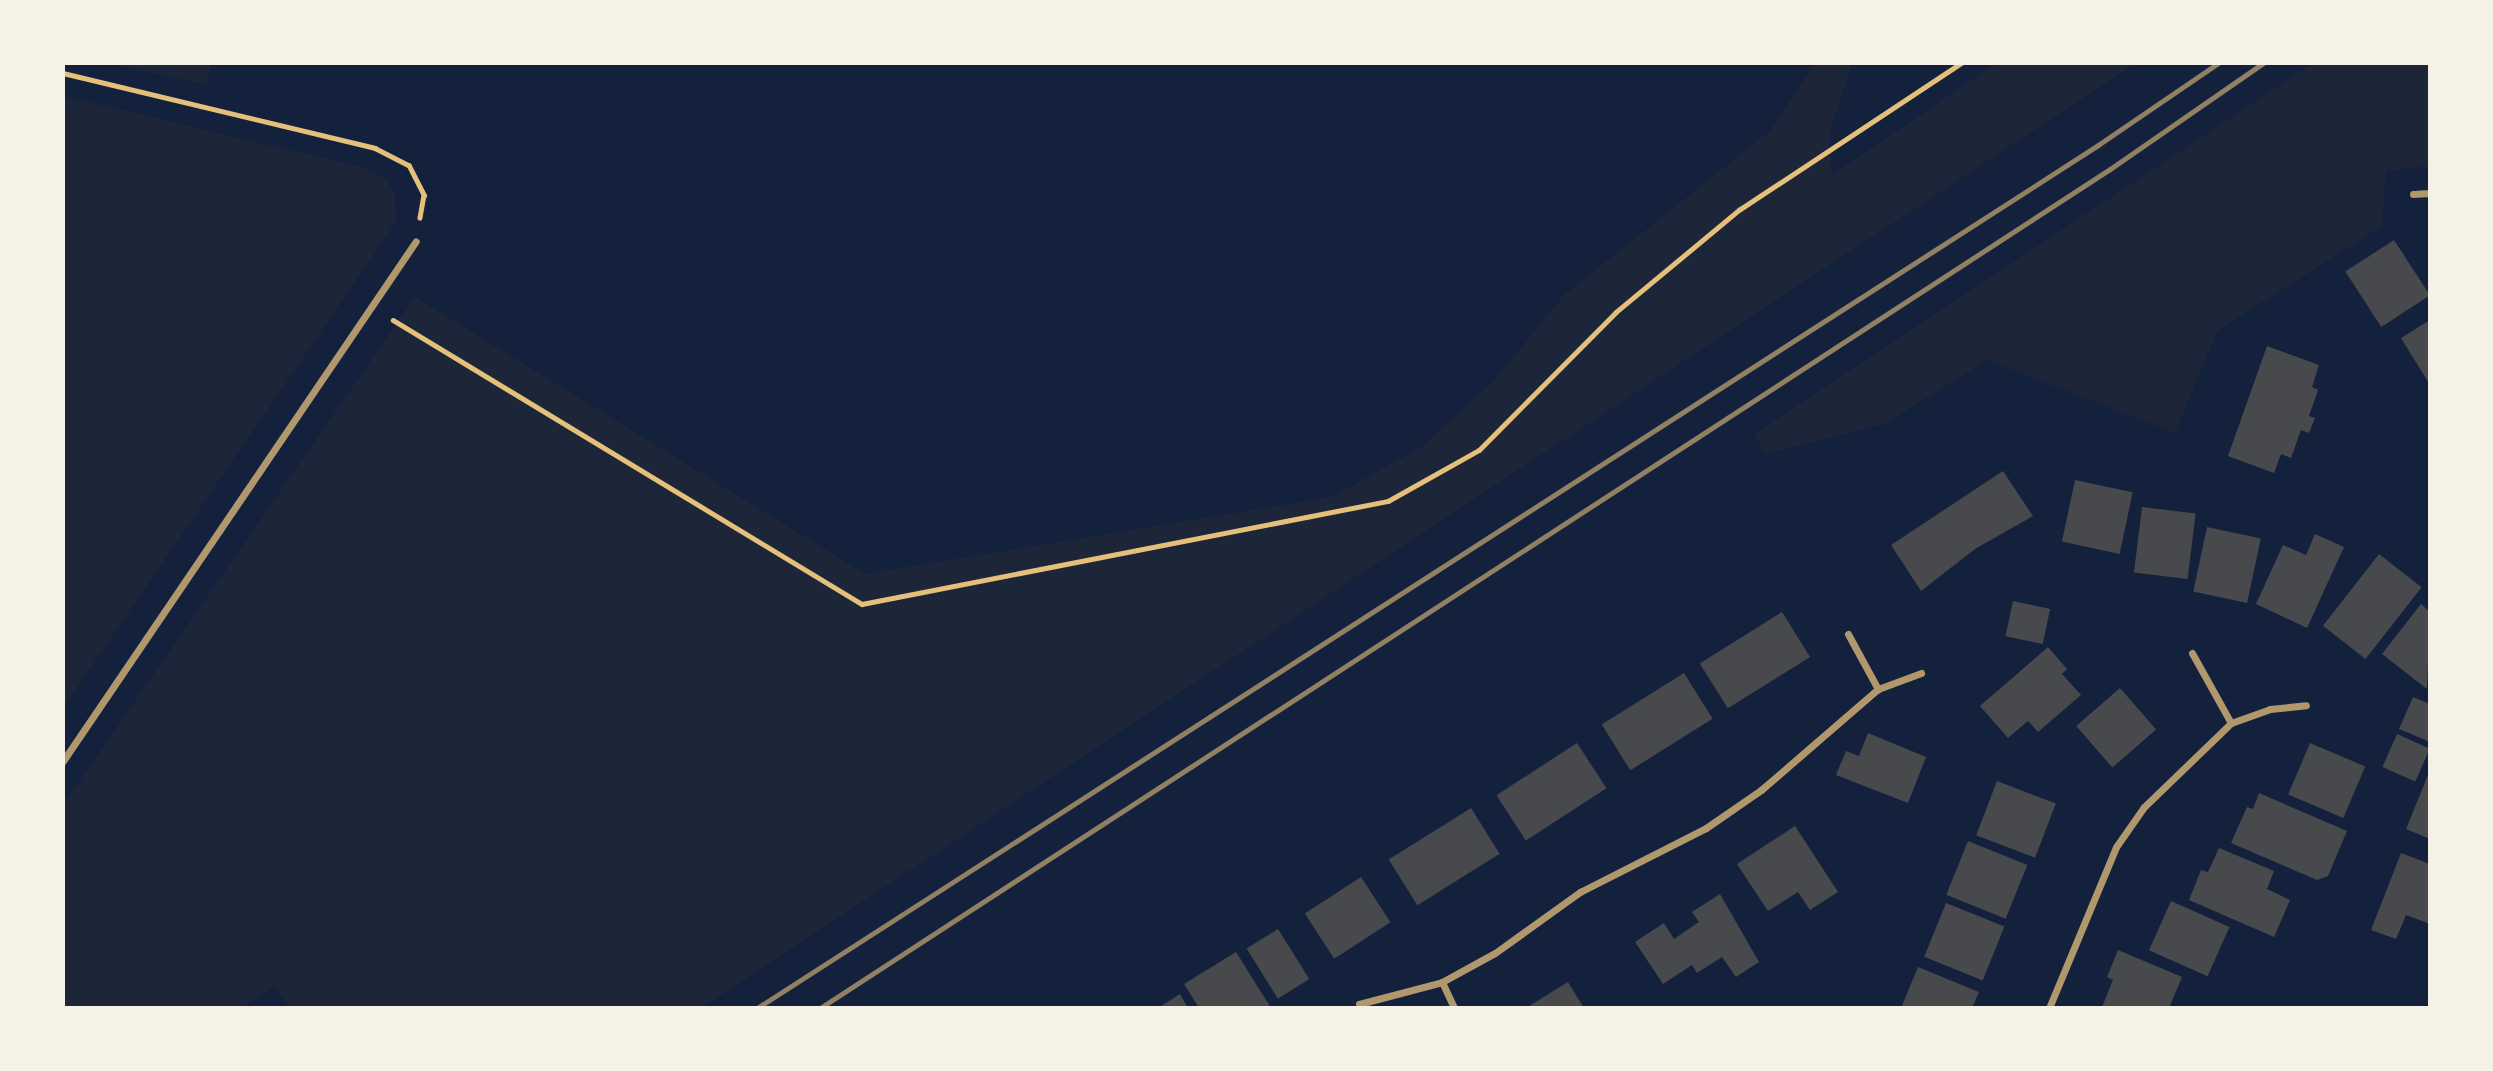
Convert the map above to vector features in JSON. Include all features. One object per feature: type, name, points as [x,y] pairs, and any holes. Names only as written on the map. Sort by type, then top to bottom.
[{"type":"street","points":[[2413,194],[2430,193]]},
{"type":"street","points":[[63,761],[416,241]]},
{"type":"street","points":[[1848,634],[1878,689]]},
{"type":"street","points":[[2192,653],[2231,723]]},
{"type":"street","points":[[1359,1004],[1442,982],[1496,953],[1580,892],[1706,828],[1761,790],[1878,689],[1921,673]]},
{"type":"street","points":[[2049,1008],[2116,847],[2144,807],[2231,723],[2270,709],[2306,705]]},
{"type":"street","points":[[1442,982],[1454,1008]]},
{"type":"path","points":[[371,307],[862,604],[1388,501],[1479,450],[1616,312],[1739,210],[1961,63]]},
{"type":"path","points":[[63,73],[375,148],[409,165],[424,195],[416,241]]},
{"type":"shaded area","points":[[109,63],[211,63],[207,85]]},
{"type":"shaded area","points":[[1815,63],[1852,63],[1829,135],[1832,175],[1997,63],[2136,63],[701,1008],[290,1008],[275,986],[241,1008],[63,1008],[63,805],[415,297],[865,574],[1332,497],[1420,448],[1494,381],[1563,296],[1770,131]]},
{"type":"shaded area","points":[[2314,63],[2430,63],[2430,166],[2386,171],[2382,226],[2217,331],[2175,433],[1988,360],[1886,423],[1765,454],[1754,434]]},
{"type":"shaded area","points":[[63,96],[361,167],[384,177],[395,193],[396,222],[63,708]]},
{"type":"building","points":[[2394,240],[2430,295],[2381,327],[2345,272]]},
{"type":"building","points":[[2430,320],[2430,385],[2401,338]]},
{"type":"building","points":[[2267,346],[2319,365],[2312,387],[2318,390],[2309,416],[2315,418],[2309,433],[2301,430],[2291,458],[2281,454],[2274,473],[2228,456]]},
{"type":"building","points":[[2003,471],[2033,516],[1975,549],[1921,591],[1891,545]]},
{"type":"building","points":[[2075,480],[2133,492],[2120,554],[2062,542]]},
{"type":"building","points":[[2142,507],[2196,514],[2188,579],[2134,573]]},
{"type":"building","points":[[2207,527],[2261,538],[2247,603],[2193,592]]},
{"type":"building","points":[[2315,534],[2344,547],[2307,628],[2256,604],[2283,545],[2306,555]]},
{"type":"building","points":[[2379,554],[2422,587],[2366,659],[2323,626]]},
{"type":"building","points":[[2013,601],[2050,609],[2043,644],[2006,636]]},
{"type":"building","points":[[2421,604],[2430,612],[2427,689],[2382,654]]},
{"type":"building","points":[[1782,612],[1810,657],[1728,708],[1700,663]]},
{"type":"building","points":[[2048,647],[2067,669],[2062,674],[2081,695],[2038,732],[2028,721],[2008,738],[1980,706]]},
{"type":"building","points":[[1684,673],[1713,719],[1630,770],[1602,724]]},
{"type":"building","points":[[2120,688],[2156,730],[2112,768],[2076,726]]},
{"type":"building","points":[[2413,697],[2430,704],[2430,742],[2399,729]]},
{"type":"building","points":[[1868,733],[1926,757],[1908,803],[1836,775],[1846,751],[1859,756]]},
{"type":"building","points":[[2397,734],[2430,749],[2415,782],[2382,767]]},
{"type":"building","points":[[1577,743],[1606,788],[1526,841],[1496,795]]},
{"type":"building","points":[[2310,743],[2365,766],[2343,818],[2288,795]]},
{"type":"building","points":[[2430,770],[2430,839],[2406,829]]},
{"type":"building","points":[[1997,781],[2056,804],[2035,858],[1976,835]]},
{"type":"building","points":[[2259,793],[2347,831],[2328,876],[2317,880],[2231,843],[2247,807],[2253,809]]},
{"type":"building","points":[[1471,808],[1500,854],[1417,905],[1389,859]]},
{"type":"building","points":[[1795,826],[1838,892],[1810,910],[1798,892],[1768,911],[1737,864]]},
{"type":"building","points":[[1968,841],[2027,865],[2006,919],[1946,895]]},
{"type":"building","points":[[2219,848],[2274,871],[2267,889],[2290,900],[2274,937],[2189,900],[2201,870],[2208,872]]},
{"type":"building","points":[[2401,853],[2430,864],[2430,924],[2406,915],[2396,939],[2371,930]]},
{"type":"building","points":[[1361,877],[1390,922],[1334,959],[1305,913]]},
{"type":"building","points":[[1720,894],[1759,962],[1736,977],[1722,957],[1697,973],[1692,965],[1663,984],[1635,942],[1664,923],[1674,939],[1699,922],[1692,912]]},
{"type":"building","points":[[2171,901],[2229,927],[2208,976],[2149,950]]},
{"type":"building","points":[[1946,903],[2004,927],[1983,980],[1924,957]]},
{"type":"building","points":[[1278,929],[1309,979],[1278,999],[1247,949]]},
{"type":"building","points":[[2118,950],[2182,977],[2169,1008],[2102,1007],[2113,980],[2107,977]]},
{"type":"building","points":[[1236,952],[1271,1008],[1199,1008],[1184,984]]},
{"type":"building","points":[[1918,967],[1979,992],[1972,1008],[1901,1008]]},
{"type":"building","points":[[1568,982],[1584,1008],[1526,1008]]},
{"type":"building","points":[[1180,994],[1188,1008],[1158,1008]]},
{"type":"railway","points":[[757,1008],[2098,145],[2218,63]]},
{"type":"railway","points":[[820,1008],[2110,169],[2263,63]]}]
